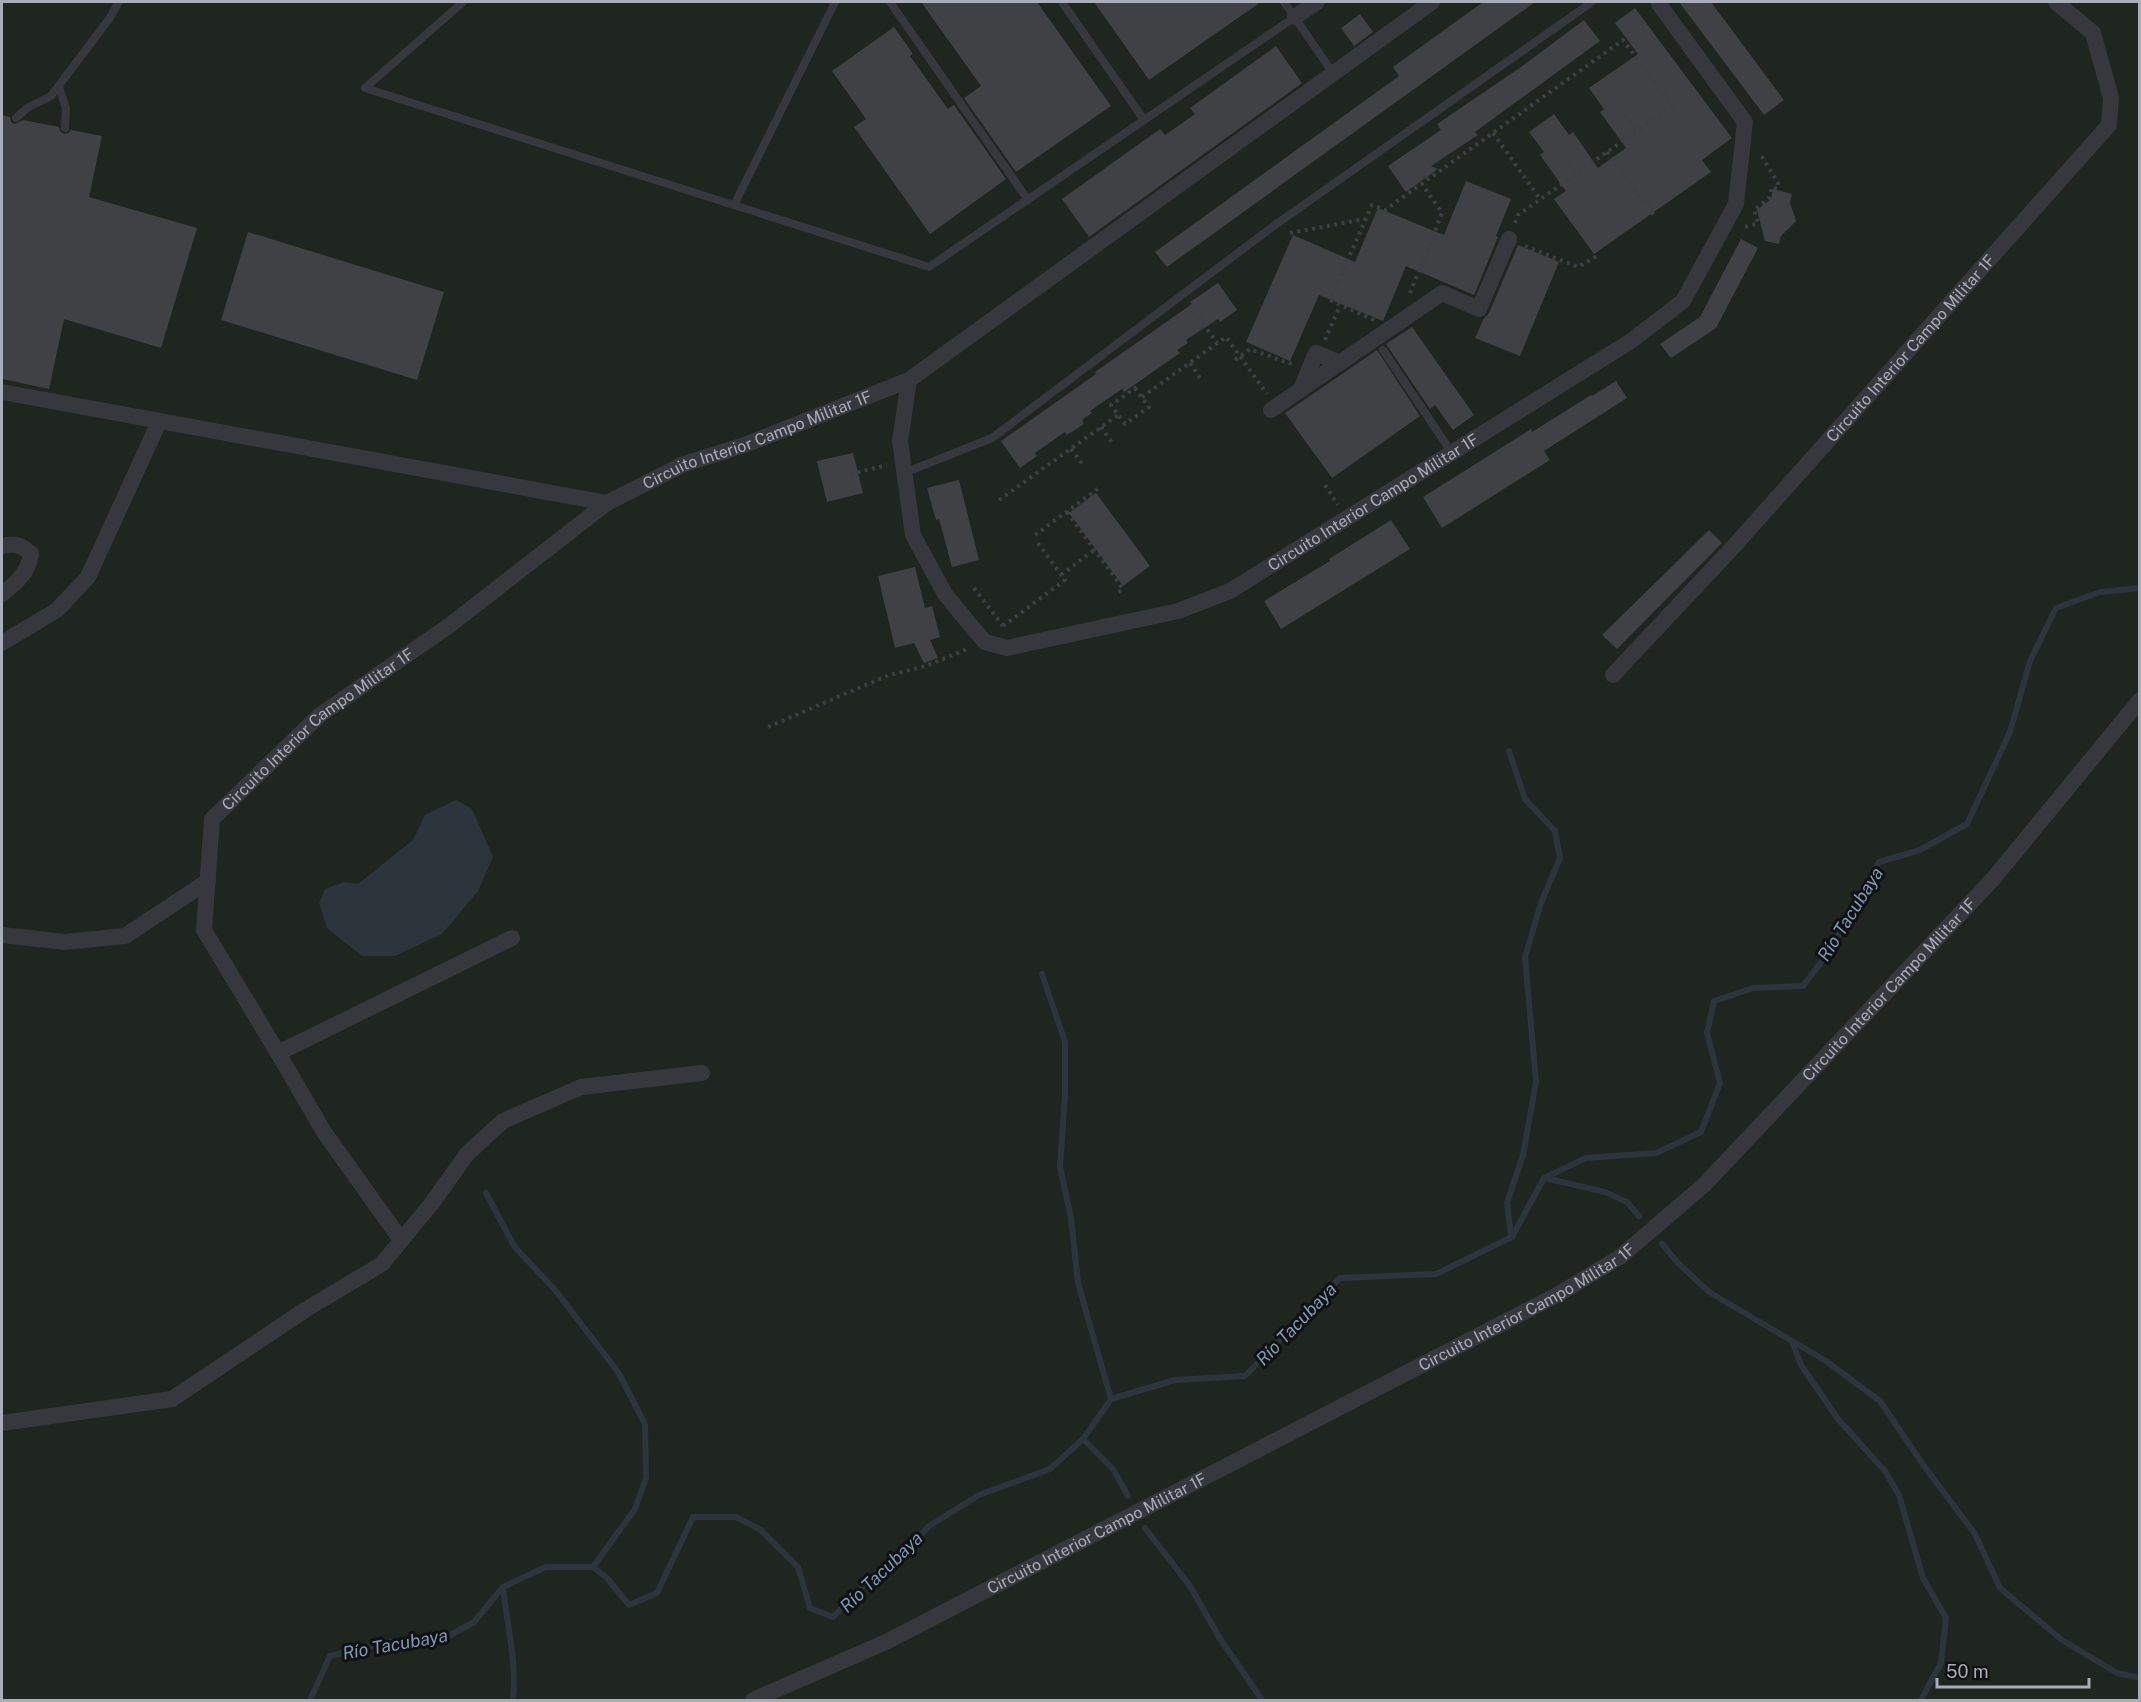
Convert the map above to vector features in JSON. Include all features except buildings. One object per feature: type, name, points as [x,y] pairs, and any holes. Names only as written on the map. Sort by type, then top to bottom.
[{"type":"street","points":[[1295,17],[1317,2]]},
{"type":"street","name":"Circuito Interior Campo Militar 1F","points":[[401,1240],[324,1132],[204,930],[212,819],[320,716],[450,625],[607,503],[684,464],[747,444],[909,380],[1432,2]]},
{"type":"street","name":"Circuito Interior Campo Militar 1F","points":[[1613,675],[1735,544],[2109,125],[2111,98],[2093,33],[2056,2]]},
{"type":"street","name":"Circuito Interior Campo Militar 1F","points":[[909,380],[900,441],[913,535],[945,594],[985,642],[1007,648],[1178,611],[1230,591],[1631,341],[1683,301],[1736,204],[1745,122],[1658,3]]},
{"type":"street","points":[[1274,408],[1442,294],[1479,309],[1509,239]]},
{"type":"street","points":[[1301,390],[1316,353],[1340,363]]},
{"type":"street","points":[[2,392],[607,503]]},
{"type":"street","points":[[2,643],[57,610],[88,577],[159,422]]},
{"type":"street","points":[[2,546],[12,544],[22,546],[31,554],[30,565],[12,587],[2,594]]},
{"type":"street","name":"Circuito Interior Campo Militar 1F","points":[[753,1701],[886,1642],[1557,1295],[1620,1257],[1704,1185],[1993,879],[2139,700]]},
{"type":"street","points":[[2,935],[65,942],[125,936],[208,881]]},
{"type":"street","points":[[278,1053],[513,938]]},
{"type":"street","points":[[2,1423],[172,1399],[305,1310],[381,1264],[432,1203],[467,1154],[504,1121],[581,1087],[702,1073]]},
{"type":"lane","points":[[16,118],[27,108],[51,96],[59,87],[109,20],[118,2]]},
{"type":"lane","points":[[463,2],[365,88],[929,267],[1295,17]]},
{"type":"lane","points":[[734,204],[835,2]]},
{"type":"lane","points":[[890,2],[1028,200]]},
{"type":"lane","points":[[1062,2],[1144,120]]},
{"type":"lane","points":[[1284,2],[1332,73]]},
{"type":"lane","points":[[903,474],[992,438],[1275,225],[1592,2]]},
{"type":"lane","points":[[59,87],[66,109],[65,128]]},
{"type":"lane","points":[[1383,350],[1452,453]]},
{"type":"path","points":[[1422,184],[1442,213],[1394,326],[1330,300],[1372,205],[1385,210],[1623,40],[1672,106],[1518,215],[1509,239],[1578,267],[1597,256]]},
{"type":"path","points":[[1625,114],[1636,131]]},
{"type":"path","points":[[1493,133],[1540,199]]},
{"type":"path","points":[[1607,152],[1654,216]]},
{"type":"path","points":[[1745,227],[1758,223],[1755,210],[1769,198],[1772,187],[1777,189],[1778,183],[1761,155],[1756,154]]},
{"type":"path","points":[[1565,156],[1577,173]]},
{"type":"path","points":[[1275,225],[1290,233],[1365,219]]},
{"type":"path","points":[[1182,294],[1217,343]]},
{"type":"path","points":[[1319,354],[1340,306]]},
{"type":"path","points":[[1142,397],[1226,337],[1274,408]]},
{"type":"path","points":[[1235,360],[1250,349],[1308,371]]},
{"type":"path","points":[[1190,363],[1202,381]]},
{"type":"path","points":[[1136,388],[1142,397],[1149,407],[1125,424],[1111,405],[1136,388]]},
{"type":"path","points":[[999,500],[1118,415]]},
{"type":"path","points":[[1101,427],[1113,444]]},
{"type":"path","points":[[1071,448],[1083,465]]},
{"type":"path","points":[[850,474],[887,465]]},
{"type":"path","points":[[1325,486],[1342,511]]},
{"type":"path","points":[[1035,535],[1099,488]]},
{"type":"path","points":[[1066,512],[1123,588],[1116,594]]},
{"type":"path","points":[[1003,626],[1065,580],[1037,542]]},
{"type":"path","points":[[1061,575],[1094,550]]},
{"type":"path","points":[[974,588],[1009,633]]},
{"type":"path","points":[[768,727],[889,675],[926,666],[971,648]]},
{"type":"shaded area","points":[[2,2],[2139,2],[2139,1700],[2,1700]]},
{"type":"shaded area","points":[[456,800],[472,809],[493,857],[478,891],[442,934],[395,956],[362,956],[327,928],[319,903],[325,889],[344,882],[358,884],[413,840],[425,815]]},
{"type":"waterway","name":"Río Tacubaya","points":[[310,1700],[330,1656],[386,1642],[445,1638],[474,1622],[503,1587],[546,1567],[593,1567],[607,1578],[629,1605],[657,1593],[693,1517],[736,1517],[761,1530],[798,1567],[810,1608],[833,1617],[878,1571],[906,1551],[929,1526],[979,1495],[1050,1469],[1083,1439],[1111,1399],[1175,1380],[1245,1376],[1340,1278],[1436,1274],[1512,1237],[1544,1178],[1586,1158],[1656,1153],[1701,1132],[1720,1083],[1707,1033],[1714,1001],[1753,988],[1803,986],[1831,949],[1879,862],[1920,850],[1967,824],[2010,732],[2030,661],[2056,608],[2100,592],[2140,588]]},
{"type":"waterway","points":[[1509,751],[1525,799],[1555,831],[1560,858],[1541,903],[1525,957],[1536,1082],[1523,1155],[1507,1203],[1511,1235]]},
{"type":"waterway","points":[[1042,974],[1065,1042],[1065,1095],[1060,1167],[1071,1218],[1078,1283],[1111,1399]]},
{"type":"waterway","points":[[1545,1178],[1605,1192],[1627,1202],[1639,1216]]},
{"type":"waterway","points":[[486,1193],[514,1246],[555,1290],[618,1372],[645,1424],[646,1478],[635,1509],[593,1567]]},
{"type":"waterway","points":[[1662,1244],[1678,1263],[1709,1292],[1826,1361],[1880,1401],[1924,1466],[1975,1534],[2000,1588],[2062,1640],[2117,1673],[2140,1678]]},
{"type":"waterway","points":[[1792,1341],[1801,1365],[1838,1419],[1885,1471],[1899,1495],[1923,1578],[1946,1618],[1941,1663],[1921,1700]]},
{"type":"waterway","points":[[1083,1439],[1113,1469],[1128,1496]]},
{"type":"waterway","points":[[1145,1528],[1190,1586],[1219,1637],[1262,1700]]},
{"type":"waterway","points":[[503,1587],[513,1658],[513,1700]]}]
